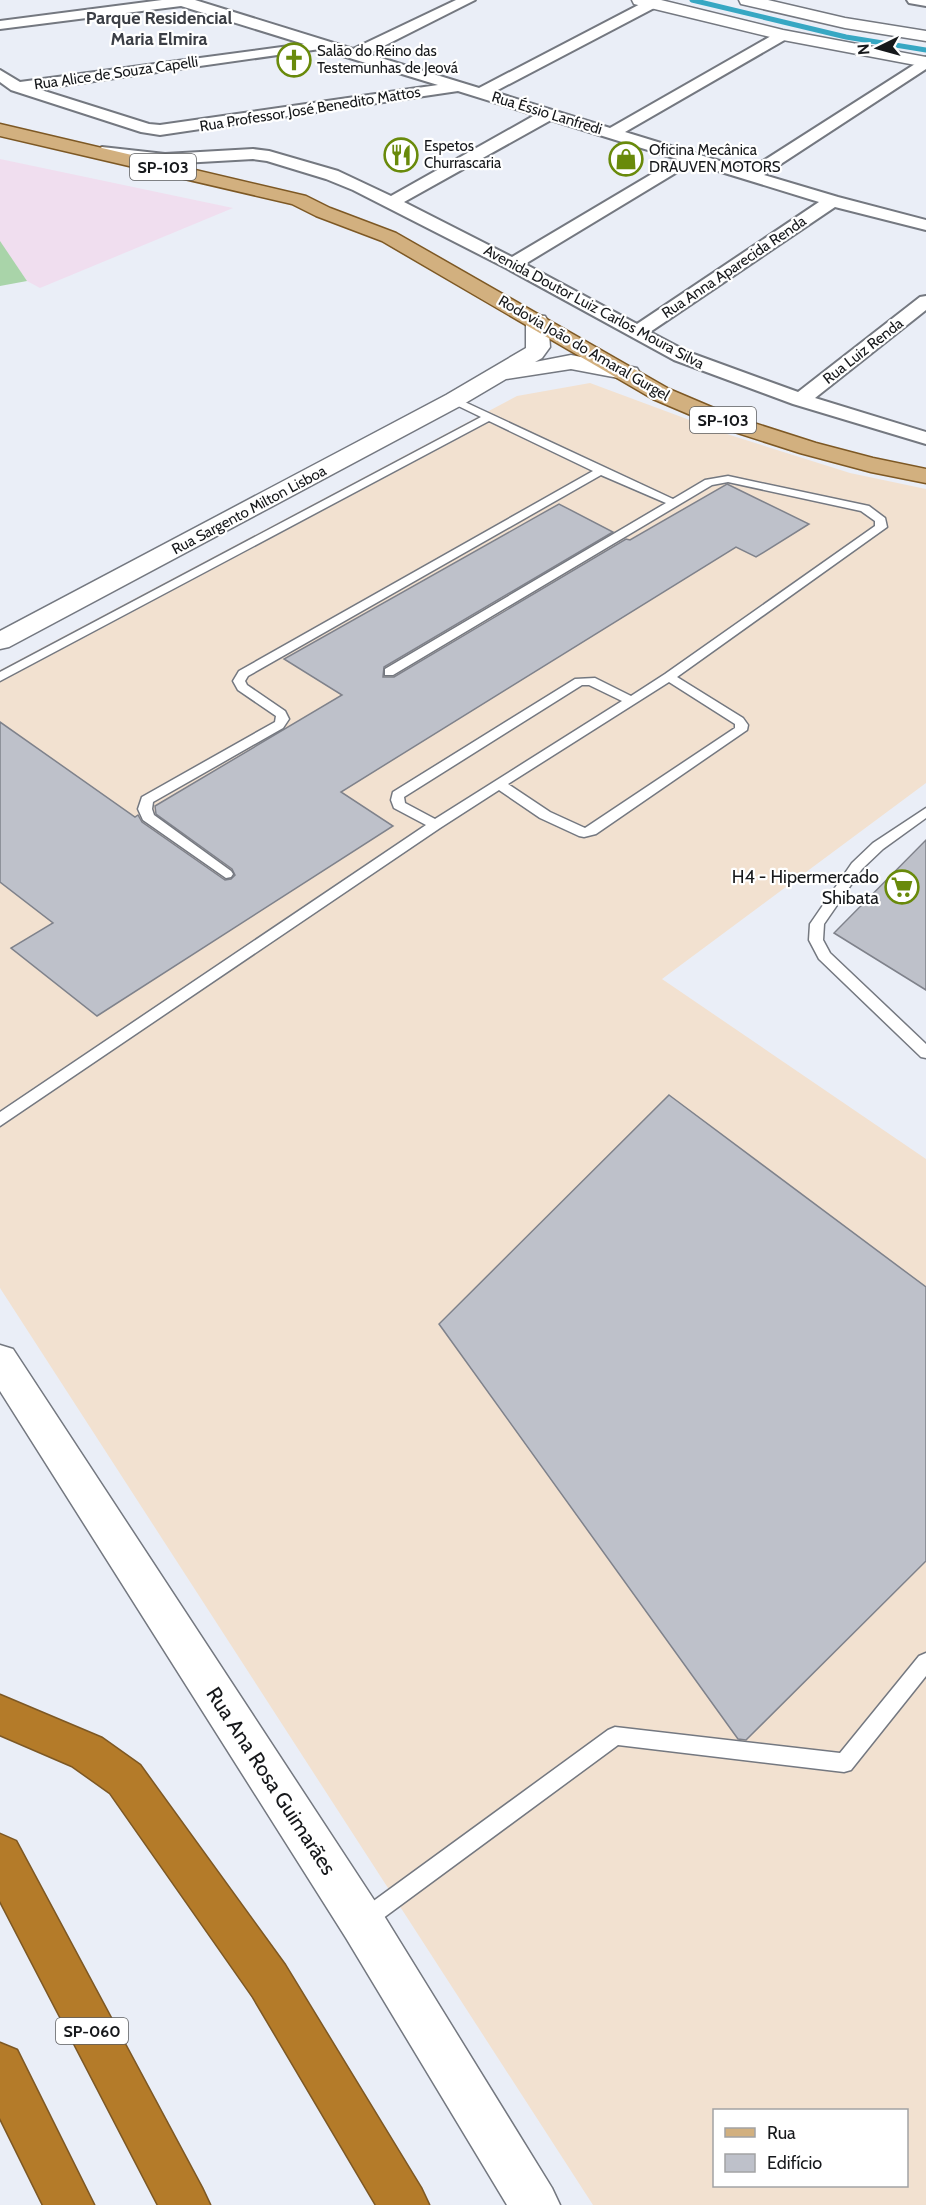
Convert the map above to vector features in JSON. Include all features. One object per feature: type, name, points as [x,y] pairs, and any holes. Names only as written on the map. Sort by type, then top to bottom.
[{"type":"highway","points":[[0,1715],[87,1752],[125,1779],[269,1981],[404,2205]]},
{"type":"highway","name":"SP-060","points":[[0,1856],[185,2205]]},
{"type":"highway","points":[[0,2067],[69,2205]]},
{"type":"main road","name":"Rodovia João do Amaral Gurgel","points":[[0,130],[285,196],[389,237],[629,373],[661,394],[727,422],[808,448],[871,465],[926,476]]},
{"type":"main road","name":"Rodovia João do Amaral Gurgel","points":[[0,142],[114,170],[323,212]]},
{"type":"main road","points":[[245,165],[243,174],[246,178],[285,196]]},
{"type":"main road","points":[[114,170],[169,175],[191,174]]},
{"type":"street","points":[[0,11],[82,0]]},
{"type":"street","points":[[352,55],[468,0]]},
{"type":"street","points":[[747,0],[845,23],[926,36]]},
{"type":"street","points":[[914,0],[926,2]]},
{"type":"street","points":[[0,25],[184,1]]},
{"type":"street","name":"Rua Éssio Lanfredi","points":[[184,1],[322,46],[551,113],[832,201],[921,220]]},
{"type":"street","points":[[481,93],[646,2],[783,35],[926,62]]},
{"type":"street","points":[[612,133],[783,35]]},
{"type":"street","name":"Rua Alice de Souza Capelli","points":[[16,87],[322,46]]},
{"type":"street","points":[[751,176],[926,62]]},
{"type":"street","points":[[0,75],[16,87]]},
{"type":"street","name":"Rua Professor José Benedito Mattos","points":[[16,87],[147,129],[160,130],[460,87]]},
{"type":"street","points":[[392,202],[551,113]]},
{"type":"street","points":[[96,151],[165,159],[253,154],[304,166]]},
{"type":"street","points":[[512,264],[691,157]]},
{"type":"street","points":[[191,174],[245,165],[304,166]]},
{"type":"street","name":"Avenida Doutor Luiz Carlos Moura Silva","points":[[304,166],[359,186],[392,202],[681,356],[736,379],[926,438]]},
{"type":"street","name":"Rua Anna Aparecida Renda","points":[[636,333],[832,201]]},
{"type":"street","name":"Rua Luiz Renda","points":[[800,400],[926,301]]},
{"type":"street","name":"Rua Sargento Milton Lisboa","points":[[0,641],[496,376],[534,353],[539,347],[537,321]]},
{"type":"street","points":[[496,376],[571,363],[585,363],[629,373]]},
{"type":"street","name":"Rua Ana Rosa Guimarães","points":[[0,1360],[362,1922],[535,2205]]},
{"type":"lane","points":[[454,400],[674,503]]},
{"type":"lane","points":[[0,677],[490,416]]},
{"type":"lane","points":[[226,874],[148,817],[145,809],[147,800],[279,725],[283,719],[280,714],[242,687],[239,681],[243,674],[602,471]]},
{"type":"lane","points":[[0,1120],[435,825],[669,677],[881,527],[881,520],[864,508],[728,479],[709,482],[389,672]]},
{"type":"lane","points":[[500,785],[545,815],[584,833],[591,831],[741,730],[742,725],[739,721],[669,677]]},
{"type":"lane","points":[[435,825],[399,805],[398,795],[579,682],[591,681],[632,701]]},
{"type":"lane","points":[[926,812],[878,846],[857,866],[817,924],[816,940],[824,956],[926,1053]]},
{"type":"lane","points":[[362,1922],[615,1736],[844,1763],[926,1662]]},
{"type":"shaded area","points":[[0,159],[233,208],[40,288],[27,281],[0,243]]},
{"type":"shaded area","points":[[590,383],[730,435],[850,473],[926,489],[926,783],[662,979],[926,1159],[926,2205],[593,2205],[0,1288],[0,670],[517,396]]},
{"type":"green space","points":[[0,241],[27,281],[0,286]]},
{"type":"building","points":[[727,484],[809,524],[756,557],[736,547],[341,792],[393,826],[97,1016],[11,948],[53,923],[0,882],[0,722],[135,817],[138,815],[142,822],[225,880],[231,879],[235,875],[232,869],[156,814],[155,806],[342,695],[284,659],[559,504],[613,532],[384,667],[383,677],[394,677],[626,539],[630,540]]},
{"type":"building","name":"H4 - Hipermercado Shibata","points":[[926,840],[926,990],[834,933]]},
{"type":"building","points":[[669,1095],[926,1287],[926,1561],[746,1740],[738,1739],[439,1324]]},
{"type":"waterway","points":[[692,0],[846,37],[926,50]]},
{"type":"place","name":"Salão do Reino das Testemunhas de Jeová","points":[[294,60]]},
{"type":"place","name":"Espetos Churrascaria","points":[[401,155]]},
{"type":"place","name":"Oficina Mecânica DRAUVEN MOTORS","points":[[626,159]]},
{"type":"place","name":"H4 - Hipermercado Shibata","points":[[902,887]]},
{"type":"district","name":"Parque Residencial Maria Elmira","points":[[159,28]]}]
